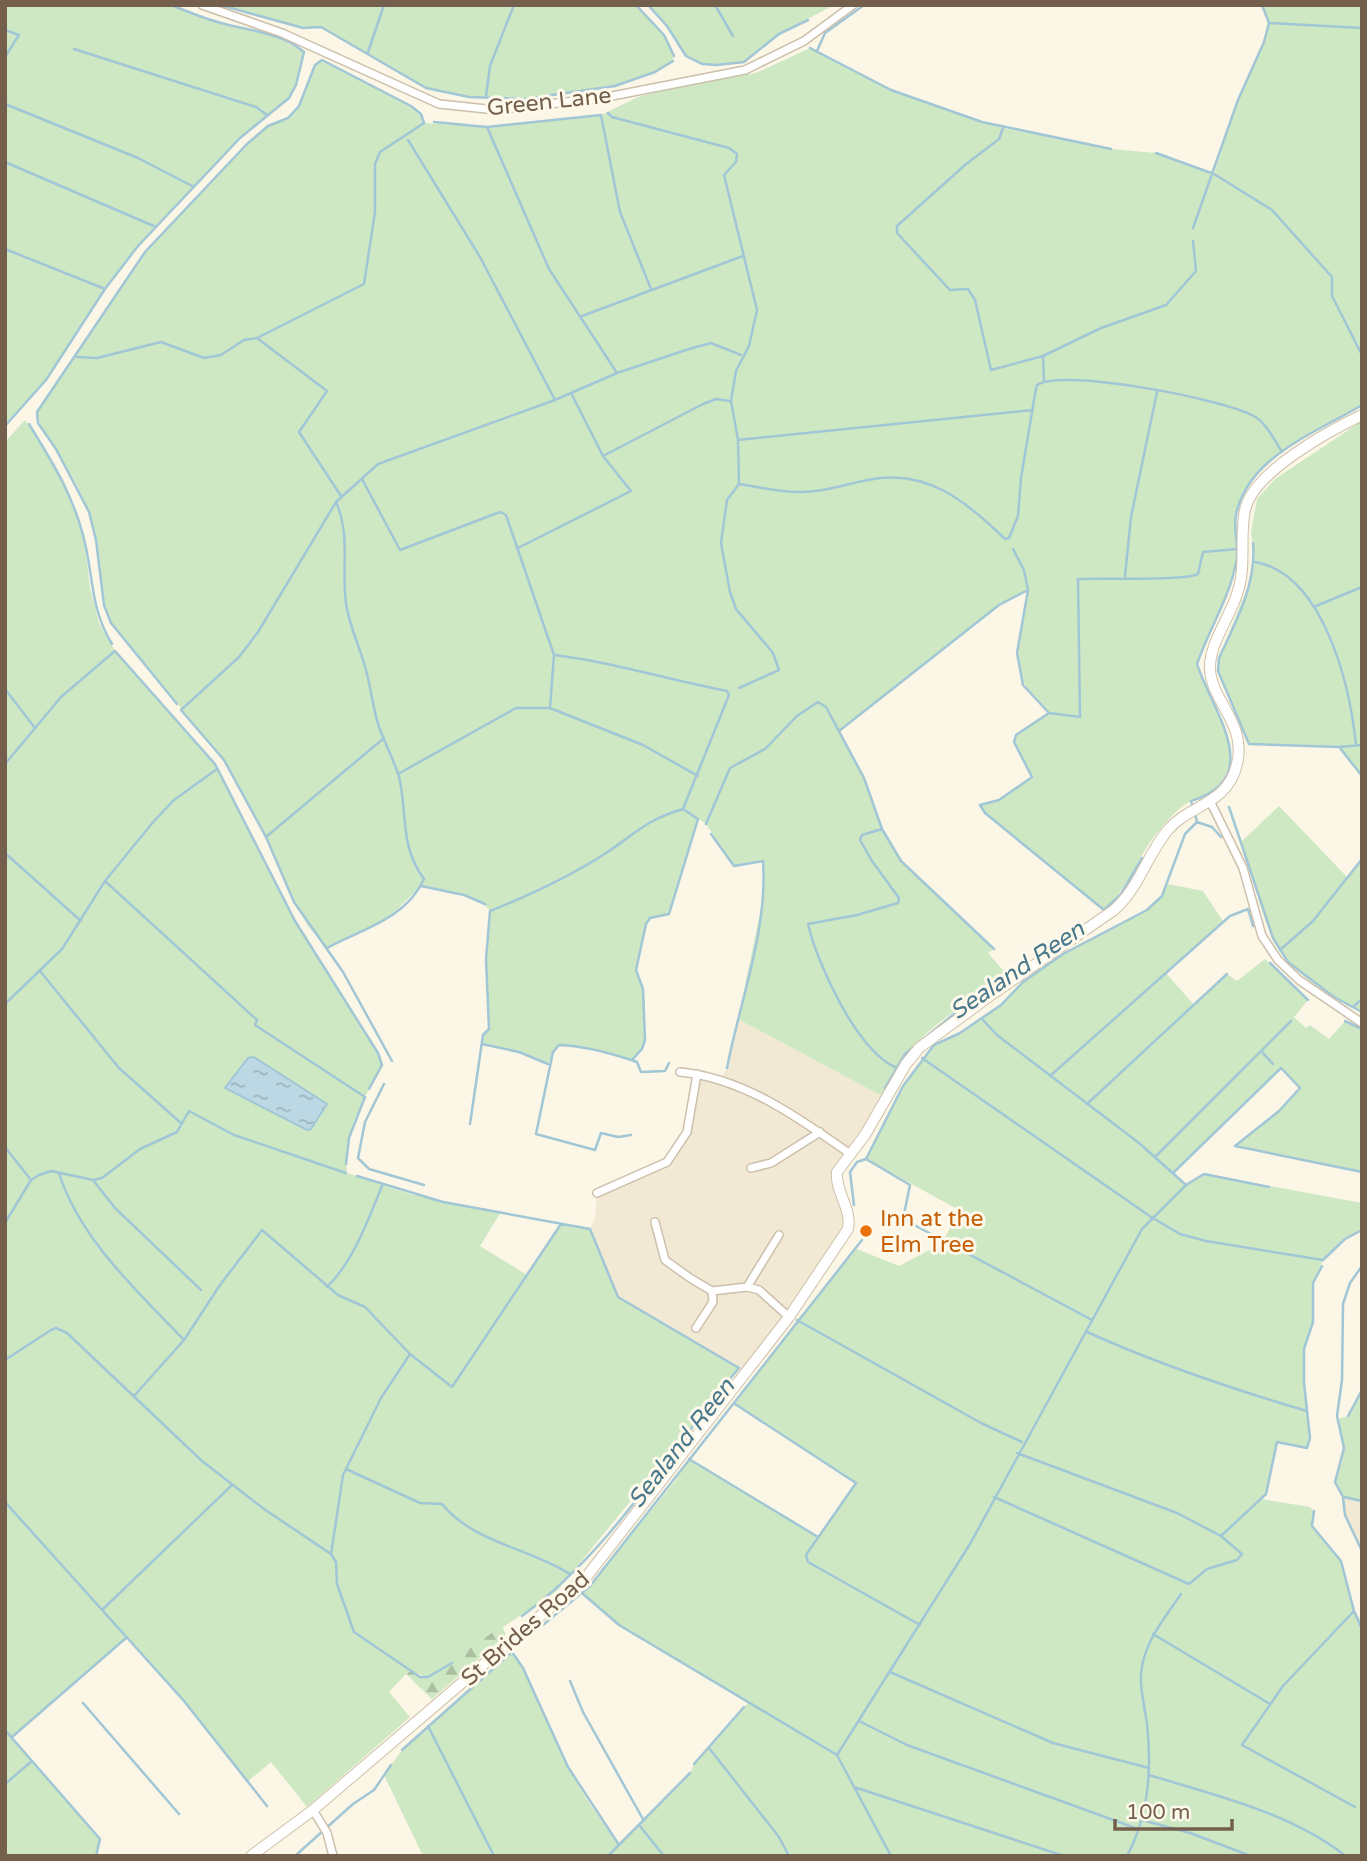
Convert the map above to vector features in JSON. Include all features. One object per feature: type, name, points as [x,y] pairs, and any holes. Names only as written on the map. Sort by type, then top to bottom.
[{"type":"main road","points":[[1211,803],[1230,780],[1239,750],[1231,716],[1210,669],[1213,652],[1242,578],[1247,503],[1262,481],[1278,467],[1362,415]]},
{"type":"main road","name":"St Brides Road","points":[[251,1856],[313,1810],[587,1577],[789,1317],[848,1229],[850,1219],[836,1180],[837,1172],[865,1135],[906,1064],[919,1048],[991,995],[1114,911],[1135,888],[1167,831],[1193,811],[1211,803]]},
{"type":"street","name":"Green Lane","points":[[202,5],[292,37],[344,59],[374,77],[439,104],[496,110],[602,98],[745,70],[804,41],[853,5]]},
{"type":"street","points":[[1211,803],[1243,868],[1262,936],[1278,960],[1299,980],[1362,1023]]},
{"type":"street","points":[[680,1072],[721,1079],[769,1101],[849,1153]]},
{"type":"street","points":[[597,1193],[667,1162],[687,1132],[697,1074]]},
{"type":"street","points":[[751,1168],[771,1163],[820,1132]]},
{"type":"street","points":[[655,1222],[665,1260],[712,1291],[747,1287],[759,1290],[789,1317]]},
{"type":"street","points":[[747,1287],[779,1235]]},
{"type":"street","points":[[696,1328],[713,1302],[712,1291]]},
{"type":"street","points":[[313,1810],[327,1833],[332,1856]]},
{"type":"shaded area","points":[[738,1019],[882,1096],[886,1101],[837,1172],[848,1229],[745,1372],[618,1297],[590,1229],[595,1218],[597,1193],[667,1162],[687,1132],[697,1074],[721,1079],[727,1068]]},
{"type":"shaded area","points":[[1343,1497],[1362,1501],[1362,1551],[1342,1508]]},
{"type":"green space","points":[[5,5],[171,5],[222,24],[274,36],[304,52],[296,85],[289,98],[240,138],[138,246],[105,289],[46,380],[5,426]]},
{"type":"green space","points":[[220,5],[636,5],[666,38],[673,53],[673,61],[655,72],[615,86],[525,99],[469,97],[426,88],[321,27],[303,28]]},
{"type":"green space","points":[[648,5],[834,5],[779,34],[744,62],[716,65],[702,64],[686,56],[667,26]]},
{"type":"green space","points":[[1262,5],[1362,5],[1362,405],[1286,448],[1254,477],[1243,494],[1236,515],[1237,557],[1233,576],[1197,664],[1226,730],[1229,764],[1223,779],[1209,794],[1185,804],[1162,827],[1114,900],[1104,910],[985,813],[980,805],[999,800],[1032,777],[1014,742],[1016,735],[1049,713],[1024,683],[1019,670],[1019,642],[1027,591],[999,605],[840,731],[864,778],[882,829],[901,861],[994,949],[988,953],[1008,976],[935,1026],[918,1041],[891,1076],[882,1096],[738,1019],[764,894],[763,862],[734,866],[706,824],[699,819],[669,914],[650,918],[646,924],[636,970],[643,989],[645,1040],[642,1049],[632,1060],[596,1050],[559,1045],[548,1064],[518,1052],[482,1044],[483,1035],[489,1029],[486,959],[490,911],[468,896],[421,886],[385,921],[327,948],[308,926],[294,902],[266,837],[224,760],[111,623],[89,516],[73,479],[39,421],[37,412],[145,252],[247,144],[268,126],[288,118],[299,106],[317,62],[322,60],[411,106],[421,114],[424,123],[487,127],[601,115],[638,97],[692,83],[756,73],[810,48],[891,90],[1003,128],[1111,149],[1156,153],[1214,174],[1238,100],[1264,42],[1269,23]]},
{"type":"green space","points":[[25,420],[63,479],[74,506],[84,539],[90,588],[99,623],[115,651],[215,764],[295,921],[378,1053],[382,1065],[351,1130],[346,1158],[347,1173],[409,1194],[501,1212],[480,1246],[527,1275],[562,1224],[590,1229],[618,1297],[739,1368],[557,1591],[428,1677],[409,1671],[389,1692],[410,1717],[307,1807],[271,1762],[247,1782],[184,1701],[127,1637],[12,1737],[100,1839],[96,1856],[5,1856],[5,442]]},
{"type":"green space","points":[[1362,421],[1362,776],[1339,747],[1249,744],[1218,671],[1219,658],[1255,562],[1251,532],[1257,499],[1275,479]]},
{"type":"green space","points":[[1279,806],[1347,877],[1362,859],[1362,1012],[1305,978],[1289,963],[1272,938],[1241,842]]},
{"type":"green space","points":[[1168,884],[1203,891],[1223,921],[1166,973],[1194,1005],[1227,974],[1237,981],[1265,959],[1308,1000],[1294,1017],[1306,1028],[1310,1025],[1329,1039],[1345,1021],[1362,1029],[1362,1172],[1235,1146],[1279,1111],[1300,1088],[1281,1069],[1173,1173],[1186,1185],[1204,1174],[1362,1203],[1362,1230],[1345,1239],[1323,1260],[1313,1283],[1313,1322],[1304,1349],[1304,1383],[1310,1438],[1307,1448],[1277,1442],[1266,1494],[1261,1499],[1310,1507],[1314,1511],[1312,1527],[1341,1561],[1354,1611],[1360,1619],[1362,1856],[423,1856],[384,1775],[402,1750],[512,1652],[573,1776],[619,1844],[690,1773],[694,1764],[748,1703],[619,1625],[583,1594],[676,1480],[689,1459],[819,1537],[855,1483],[735,1404],[797,1320],[857,1249],[899,1266],[937,1246],[948,1244],[943,1241],[959,1210],[866,1159],[903,1086],[934,1045],[960,1033],[1001,1005],[1023,982],[1063,954],[1147,910],[1162,896]]},
{"type":"green space","points":[[1362,1390],[1362,1501],[1343,1497],[1335,1482],[1344,1448],[1338,1419],[1348,1416]]},
{"type":"green space","points":[[502,1626],[506,1635],[432,1699],[406,1674],[410,1671],[420,1677],[428,1677]]},
{"type":"water","points":[[254,1057],[327,1104],[311,1129],[307,1130],[225,1088],[248,1058]]},
{"type":"waterway","points":[[5,426],[46,380],[105,289],[138,246],[240,138],[289,98],[296,85],[304,52],[295,46],[276,37],[211,20],[171,5]]},
{"type":"waterway","points":[[220,5],[303,28],[321,27],[426,88],[469,97],[525,99],[615,86],[655,72],[673,61]]},
{"type":"waterway","points":[[368,52],[384,5]]},
{"type":"waterway","points":[[486,96],[490,66],[514,5]]},
{"type":"waterway","points":[[636,5],[664,35],[674,56]]},
{"type":"waterway","points":[[648,5],[667,26],[686,56],[702,64],[744,62],[779,34],[808,20]]},
{"type":"waterway","points":[[715,5],[733,36]]},
{"type":"waterway","points":[[817,51],[825,33],[864,5]]},
{"type":"waterway","points":[[1193,228],[1238,100],[1264,42],[1269,23],[1262,5]]},
{"type":"waterway","points":[[1269,23],[1362,28]]},
{"type":"waterway","points":[[5,30],[19,35],[5,57]]},
{"type":"waterway","points":[[1362,39],[1362,92]]},
{"type":"waterway","points":[[810,48],[891,90],[982,122],[1111,149]]},
{"type":"waterway","points":[[74,49],[256,107],[267,115]]},
{"type":"waterway","points":[[177,704],[111,623],[104,605],[96,540],[89,512],[56,449],[38,423],[37,412],[145,252],[247,144],[268,126],[288,118],[299,106],[315,65],[322,60],[411,106],[421,114],[424,123],[380,152],[375,164],[375,212],[364,284],[257,338]]},
{"type":"waterway","points":[[5,104],[138,158],[194,187]]},
{"type":"waterway","points":[[608,113],[612,117],[729,148],[737,154],[736,162],[724,175],[757,310],[749,346],[736,371],[731,401],[738,440],[739,484],[727,500],[721,543],[736,609],[773,653],[779,670],[739,688]]},
{"type":"waterway","points":[[434,122],[487,127],[601,115],[620,212],[651,289]]},
{"type":"waterway","points":[[487,127],[549,269],[617,373]]},
{"type":"waterway","points":[[1003,128],[999,139],[965,165],[897,226],[897,233],[950,290],[968,289],[975,300],[991,370],[1043,356],[1101,328],[1166,305],[1196,271],[1193,241]]},
{"type":"waterway","points":[[408,140],[480,257],[555,400]]},
{"type":"waterway","points":[[1156,153],[1214,174],[1272,210],[1332,277],[1332,296],[1362,355]]},
{"type":"waterway","points":[[5,162],[156,227]]},
{"type":"waterway","points":[[5,249],[105,289]]},
{"type":"waterway","points":[[582,316],[743,256]]},
{"type":"waterway","points":[[77,357],[97,358],[161,342],[204,358],[221,355],[244,340],[257,338],[327,391],[299,432],[341,496]]},
{"type":"waterway","points":[[392,1061],[343,972],[294,902],[266,837],[224,760],[181,710],[239,657],[258,632],[336,502],[378,464],[555,400],[617,373],[689,349],[711,343],[741,355]]},
{"type":"waterway","points":[[1043,356],[1044,381]]},
{"type":"waterway","points":[[739,484],[807,492],[868,480],[908,479],[927,483],[960,500],[1005,539],[1009,538],[1018,516],[1021,478],[1037,385],[1053,381],[1078,380],[1143,388],[1235,408],[1261,422],[1282,452]]},
{"type":"waterway","points":[[1125,576],[1131,517],[1157,392]]},
{"type":"waterway","points":[[518,548],[631,491],[603,456],[571,393]]},
{"type":"waterway","points":[[603,456],[703,404],[716,399],[730,401]]},
{"type":"waterway","name":"Sealand Reen","points":[[1193,808],[1191,801],[1214,790],[1226,776],[1230,759],[1222,721],[1197,664],[1233,576],[1237,557],[1236,515],[1243,494],[1254,477],[1286,448],[1362,405]]},
{"type":"waterway","points":[[738,440],[1033,410]]},
{"type":"waterway","points":[[29,424],[73,505],[86,550],[99,617],[112,644]]},
{"type":"waterway","points":[[362,479],[400,550],[500,512],[506,515],[554,655],[550,708]]},
{"type":"waterway","points":[[327,948],[395,913],[416,893],[424,879],[407,842],[399,777],[379,727],[366,670],[347,612],[343,527],[336,502]]},
{"type":"waterway","points":[[1253,543],[1252,573],[1238,616],[1219,658],[1218,671],[1249,744],[1339,747],[1362,745]]},
{"type":"waterway","points":[[1013,549],[1024,570],[1028,590],[1017,653],[1023,685],[1049,713],[1080,717],[1078,579],[1191,576],[1198,574],[1203,552],[1237,549]]},
{"type":"waterway","points":[[1255,562],[1279,571],[1299,587],[1316,610],[1340,664],[1356,745]]},
{"type":"waterway","points":[[1316,606],[1362,587]]},
{"type":"waterway","points":[[839,731],[999,605],[1026,591]]},
{"type":"waterway","points":[[5,764],[61,697],[115,651],[215,764],[295,921],[378,1053],[382,1065],[369,1089]]},
{"type":"waterway","points":[[554,655],[598,662],[727,691],[729,695],[683,809]]},
{"type":"waterway","points":[[5,689],[35,728]]},
{"type":"waterway","points":[[706,824],[730,768],[765,749],[797,716],[818,702],[826,707],[864,778],[882,829],[901,861],[994,949]]},
{"type":"waterway","points":[[398,774],[516,708],[550,708],[643,745],[698,776]]},
{"type":"waterway","points":[[1049,713],[1016,735],[1014,742],[1032,777],[999,800],[980,805],[985,813],[1104,910],[1121,894],[1142,858]]},
{"type":"waterway","points":[[266,837],[384,738]]},
{"type":"waterway","points":[[1340,748],[1362,776]]},
{"type":"waterway","points":[[5,1004],[62,949],[105,881],[154,821],[174,800],[217,769]]},
{"type":"waterway","points":[[1229,807],[1273,938],[1288,962],[1334,997],[1362,1012]]},
{"type":"waterway","points":[[470,1124],[483,1035],[489,1029],[486,959],[490,911],[562,879],[649,823],[683,809],[698,819],[669,914],[650,918],[646,924],[636,970],[643,989],[645,1040],[642,1049],[632,1060]]},
{"type":"waterway","name":"Sealand Reen","points":[[854,1205],[850,1172],[857,1162],[866,1159],[903,1086],[934,1045],[960,1033],[1001,1005],[1023,982],[1063,954],[1147,910],[1162,896],[1185,834],[1197,822],[1195,814]]},
{"type":"waterway","points":[[1197,822],[1212,827],[1221,837]]},
{"type":"waterway","points":[[882,829],[862,835],[860,840],[899,898],[898,903],[857,915],[808,924],[829,982],[853,1025],[881,1058],[895,1067]]},
{"type":"waterway","points":[[711,834],[734,866],[763,861],[757,939],[727,1068]]},
{"type":"waterway","points":[[5,853],[81,921]]},
{"type":"waterway","points":[[1280,950],[1313,921],[1362,859]]},
{"type":"waterway","points":[[105,881],[257,1020],[255,1025],[365,1097],[349,1138],[346,1164]]},
{"type":"waterway","points":[[421,886],[464,895],[485,904]]},
{"type":"waterway","points":[[1050,1076],[1230,916],[1248,909],[1253,926]]},
{"type":"waterway","points":[[1270,963],[1308,1000]]},
{"type":"waterway","points":[[40,971],[119,1068],[182,1124]]},
{"type":"waterway","points":[[1087,1104],[1227,974]]},
{"type":"waterway","points":[[1353,1007],[1362,999]]},
{"type":"waterway","points":[[885,1088],[905,1054],[970,1001]]},
{"type":"waterway","points":[[982,1019],[997,1035],[1139,1143],[1186,1185]]},
{"type":"waterway","points":[[1155,1157],[1291,1021]]},
{"type":"waterway","points":[[1345,1021],[1362,1029]]},
{"type":"waterway","points":[[482,1044],[519,1052],[548,1064]]},
{"type":"waterway","points":[[631,1135],[618,1137],[601,1133],[595,1150],[536,1134],[553,1052],[559,1045],[598,1050],[637,1062],[641,1072],[665,1071],[669,1063]]},
{"type":"waterway","points":[[1261,1051],[1273,1064]]},
{"type":"waterway","points":[[922,1058],[1151,1217],[1180,1234],[1206,1241],[1323,1260],[1345,1239],[1362,1230]]},
{"type":"waterway","points":[[1173,1173],[1281,1068],[1300,1088],[1279,1111],[1235,1146],[1362,1172]]},
{"type":"waterway","points":[[384,1084],[365,1122],[358,1158],[369,1169],[424,1185]]},
{"type":"waterway","points":[[5,1223],[31,1180],[39,1175],[51,1171],[93,1180],[102,1178],[140,1149],[177,1132],[189,1111],[234,1135],[346,1173]]},
{"type":"waterway","points":[[5,1147],[31,1180]]},
{"type":"waterway","points":[[866,1159],[910,1185],[903,1219],[1092,1320]]},
{"type":"waterway","points":[[59,1173],[68,1197],[95,1242],[184,1340]]},
{"type":"waterway","points":[[837,1755],[970,1544],[1142,1229],[1186,1185],[1204,1174],[1269,1187]]},
{"type":"waterway","points":[[357,1176],[443,1202],[590,1229],[618,1297],[739,1368],[611,1531],[554,1590],[522,1616]]},
{"type":"waterway","points":[[93,1180],[115,1208],[201,1290]]},
{"type":"waterway","points":[[327,1287],[352,1253],[382,1186]]},
{"type":"waterway","points":[[134,1396],[184,1340],[220,1285],[262,1230],[338,1295],[365,1307],[410,1354],[452,1387],[561,1224]]},
{"type":"waterway","name":"Sealand Reen","points":[[543,1625],[590,1586],[862,1240]]},
{"type":"waterway","points":[[1221,1536],[1266,1494],[1277,1442],[1307,1448],[1310,1438],[1304,1383],[1304,1349],[1313,1322],[1313,1283],[1322,1266]]},
{"type":"waterway","points":[[1362,1266],[1350,1283],[1343,1304],[1342,1380],[1337,1416],[1344,1448],[1335,1482],[1343,1497],[1345,1515],[1362,1551]]},
{"type":"waterway","points":[[797,1320],[981,1423],[1022,1442]]},
{"type":"waterway","points":[[5,1360],[51,1330],[56,1328],[67,1333],[202,1461],[264,1509],[331,1554],[336,1562],[337,1584],[354,1632],[420,1677],[428,1677],[452,1663]]},
{"type":"waterway","points":[[1087,1332],[1196,1375],[1307,1411]]},
{"type":"waterway","points":[[331,1554],[343,1475],[381,1398],[410,1354]]},
{"type":"waterway","points":[[1348,1416],[1362,1390]]},
{"type":"waterway","points":[[735,1404],[856,1483],[806,1555],[808,1562],[920,1625]]},
{"type":"waterway","points":[[994,1497],[1189,1584],[1207,1569],[1237,1560],[1242,1554],[1221,1536],[1177,1513],[1017,1453]]},
{"type":"waterway","points":[[689,1459],[818,1537]]},
{"type":"waterway","points":[[346,1469],[420,1503],[442,1504],[470,1528],[570,1574]]},
{"type":"waterway","points":[[102,1610],[231,1486]]},
{"type":"waterway","points":[[1344,1497],[1362,1501]]},
{"type":"waterway","points":[[5,1502],[184,1701],[267,1806]]},
{"type":"waterway","points":[[1314,1511],[1312,1526],[1341,1561],[1354,1611],[1362,1629]]},
{"type":"waterway","points":[[583,1594],[619,1625],[837,1755],[891,1856]]},
{"type":"waterway","points":[[1127,1856],[1140,1824],[1149,1775],[1147,1724],[1141,1681],[1143,1663],[1155,1632],[1181,1594]]},
{"type":"waterway","points":[[1354,1611],[1283,1686],[1242,1745],[1355,1807]]},
{"type":"waterway","points":[[1153,1634],[1270,1704]]},
{"type":"waterway","points":[[12,1737],[126,1638]]},
{"type":"waterway","points":[[402,1750],[512,1652],[523,1668],[568,1767],[619,1845]]},
{"type":"waterway","points":[[890,1672],[1053,1743],[1149,1768]]},
{"type":"waterway","points":[[570,1681],[583,1712],[644,1821]]},
{"type":"waterway","points":[[83,1703],[179,1814]]},
{"type":"waterway","points":[[694,1764],[744,1707]]},
{"type":"waterway","points":[[859,1721],[907,1745],[1138,1829]]},
{"type":"waterway","points":[[428,1726],[494,1856]]},
{"type":"waterway","points":[[5,1730],[100,1839],[96,1856]]},
{"type":"waterway","points":[[709,1748],[779,1837],[789,1856]]},
{"type":"waterway","points":[[5,1784],[32,1761]]},
{"type":"waterway","points":[[295,1856],[353,1804],[374,1790],[391,1765]]},
{"type":"waterway","points":[[608,1856],[690,1773]]},
{"type":"waterway","points":[[1149,1775],[1275,1816],[1322,1839],[1343,1854]]},
{"type":"waterway","points":[[854,1787],[1064,1856]]},
{"type":"waterway","points":[[1142,1820],[1190,1833],[1251,1856]]},
{"type":"waterway","points":[[639,1825],[664,1856]]},
{"type":"place","name":"Inn at the Elm Tree","points":[[866,1231]]}]
